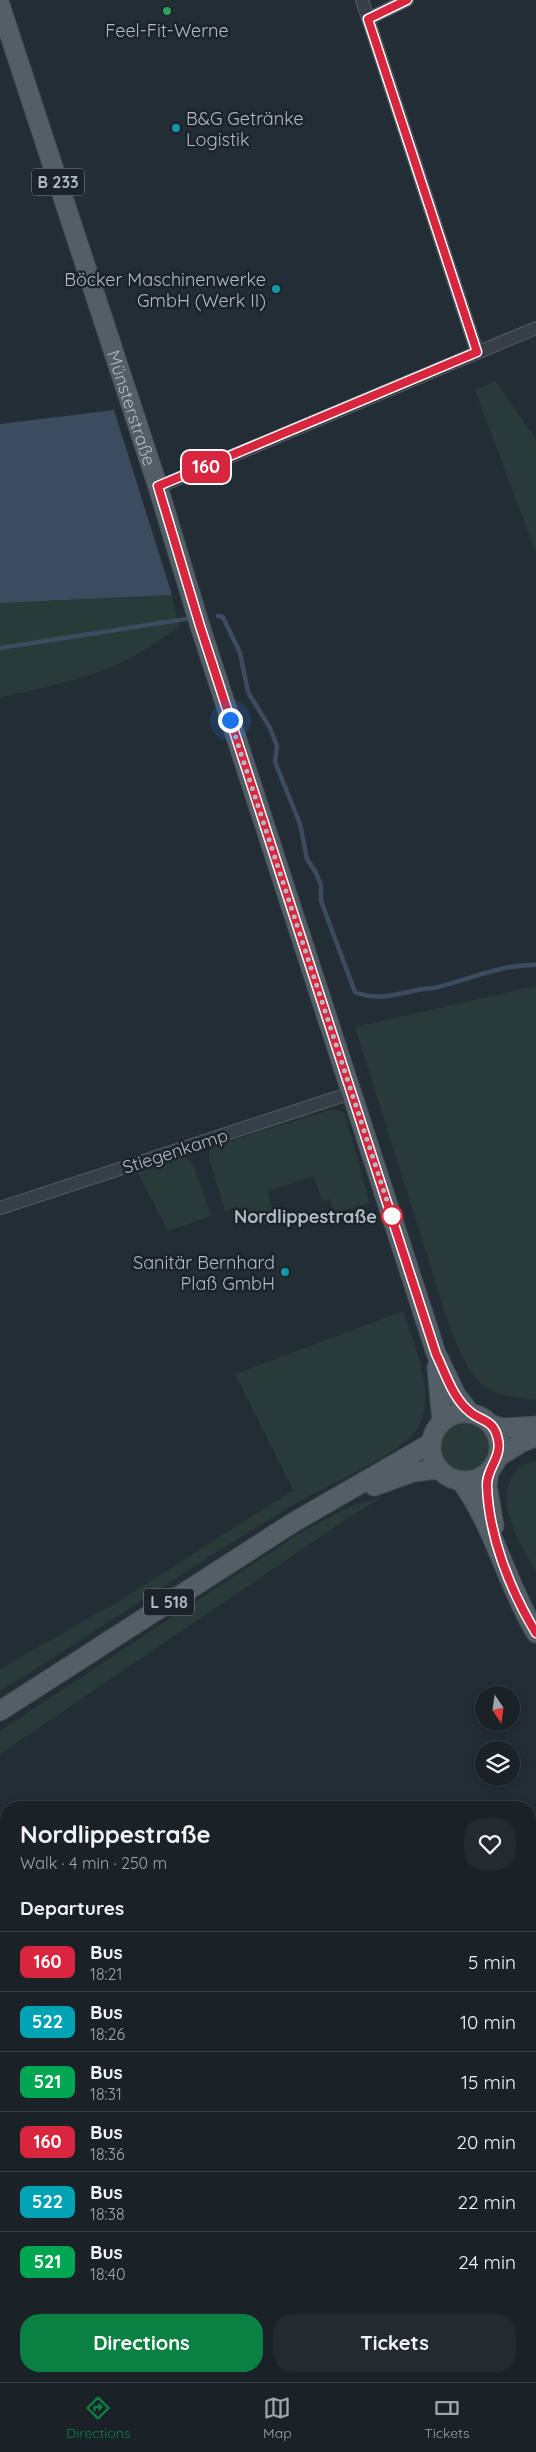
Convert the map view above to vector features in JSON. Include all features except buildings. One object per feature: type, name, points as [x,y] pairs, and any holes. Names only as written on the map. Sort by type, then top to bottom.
[{"type":"main road","name":"Münsterstraße","points":[[0,5],[158,486],[200,626],[436,1354],[456,1395],[470,1413]]},
{"type":"main road","name":"Münsterstraße","points":[[436,1354],[442,1422]]},
{"type":"main road","points":[[536,1426],[504,1428],[491,1425],[482,1418],[470,1413],[455,1414],[442,1422],[435,1431],[431,1443],[433,1461],[438,1469],[452,1479],[461,1481],[481,1478],[493,1464],[522,1442],[536,1438]]},
{"type":"main road","points":[[491,1425],[498,1440],[487,1485],[498,1547]]},
{"type":"main road","name":"L 518","points":[[0,1711],[294,1522],[431,1443]]},
{"type":"main road","name":"L 518","points":[[340,1496],[412,1472],[438,1469]]},
{"type":"main road","points":[[461,1481],[470,1493],[498,1547],[512,1586],[536,1633]]},
{"type":"street","points":[[362,0],[477,352]]},
{"type":"street","points":[[368,19],[407,0]]},
{"type":"street","points":[[158,486],[536,328]]},
{"type":"street","name":"Stiegenkamp","points":[[0,1208],[351,1093]]},
{"type":"green space","points":[[495,381],[536,439],[536,553],[475,390]]},
{"type":"green space","points":[[172,595],[179,627],[141,652],[116,665],[88,676],[0,698],[0,603]]},
{"type":"green space","points":[[536,986],[536,1400],[515,1397],[487,1388],[470,1371],[464,1359],[449,1325],[355,1027]]},
{"type":"green space","points":[[330,1110],[339,1110],[345,1114],[370,1203],[334,1213],[330,1199],[322,1201],[314,1176],[267,1191],[276,1221],[258,1226],[246,1210],[236,1207],[225,1211],[209,1158],[209,1151],[214,1146]]},
{"type":"green space","points":[[183,1155],[193,1164],[211,1216],[168,1231],[136,1170]]},
{"type":"green space","points":[[403,1311],[418,1355],[425,1387],[422,1417],[416,1431],[407,1440],[377,1461],[291,1506],[0,1691],[0,1669],[121,1600],[293,1490],[235,1374]]},
{"type":"green space","points":[[460,1421],[470,1421],[480,1425],[488,1433],[492,1448],[488,1463],[480,1471],[470,1475],[460,1475],[450,1471],[442,1463],[438,1453],[438,1443],[442,1433],[450,1425]]},
{"type":"green space","points":[[536,1461],[536,1571],[516,1534],[507,1506],[507,1493],[510,1480],[518,1469]]},
{"type":"green space","points":[[382,1497],[348,1518],[0,1754],[0,1731],[298,1534],[348,1507]]},
{"type":"water","points":[[114,410],[172,595],[0,603],[0,424]]},
{"type":"waterway","points":[[218,616],[223,617],[240,653],[248,692],[270,728],[277,746],[275,762],[300,824],[307,859],[321,885],[321,901],[355,992],[372,996],[389,996],[436,988],[499,969],[536,965]]},
{"type":"waterway","points":[[0,648],[186,619]]},
{"type":"bus line","name":"160","points":[[407,0],[368,19],[477,352],[200,470],[158,486],[200,626],[436,1354],[456,1395],[470,1413],[487,1421],[496,1433],[499,1449],[498,1457],[489,1472],[487,1485],[498,1547],[512,1586],[536,1633]]},
{"type":"place","name":"Feel-Fit-Werne","points":[[167,11]]},
{"type":"place","name":"B&G Getränke Logistik","points":[[176,128]]},
{"type":"place","name":"Böcker Maschinenwerke GmbH (Werk II)","points":[[276,289]]},
{"type":"place","name":"Nordlippestraße","points":[[392,1216]]},
{"type":"place","name":"Sanitär Bernhard Plaß GmbH","points":[[285,1272]]},
{"type":"route","points":[[230,720],[392,1216]]}]
